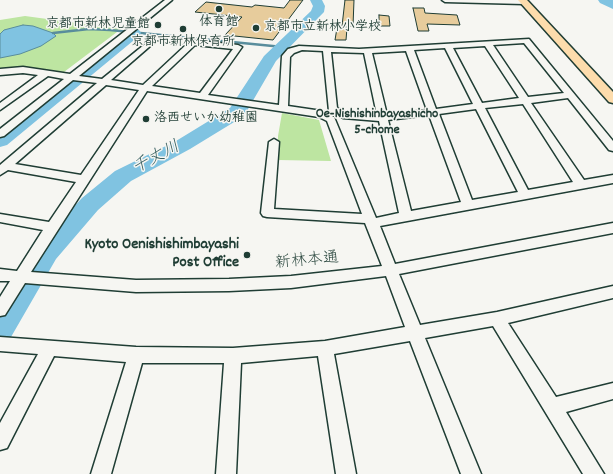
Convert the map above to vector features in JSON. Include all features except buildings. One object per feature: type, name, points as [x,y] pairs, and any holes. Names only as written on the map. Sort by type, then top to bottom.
[{"type":"main road","points":[[523,1],[613,99]]},
{"type":"street","points":[[0,134],[169,0]]},
{"type":"street","points":[[445,0],[523,1]]},
{"type":"street","points":[[3,169],[155,38],[238,47],[202,97]]},
{"type":"street","points":[[283,109],[286,56],[291,51],[302,48],[327,50],[367,50],[526,41],[613,148]]},
{"type":"street","points":[[0,310],[83,179],[145,88],[193,42]]},
{"type":"street","points":[[488,44],[581,185]]},
{"type":"street","points":[[448,46],[525,195]]},
{"type":"street","points":[[408,48],[468,205]]},
{"type":"street","points":[[327,50],[332,109],[343,115],[383,118],[570,95]]},
{"type":"street","points":[[367,50],[406,217]]},
{"type":"street","points":[[0,72],[23,70],[322,114],[331,119],[471,474]]},
{"type":"street","points":[[0,107],[45,74]]},
{"type":"street","points":[[274,142],[267,213],[371,221],[406,217],[613,179]]},
{"type":"street","points":[[3,169],[83,179]]},
{"type":"street","points":[[0,218],[52,227]]},
{"type":"street","name":"新林本通","points":[[0,275],[20,278],[136,286],[229,285],[291,282],[391,270],[613,228]]},
{"type":"street","points":[[4,344],[136,355],[233,356],[325,348],[415,333],[497,319],[613,292]]},
{"type":"street","points":[[497,319],[594,474]]},
{"type":"street","points":[[0,442],[50,348]]},
{"type":"street","points":[[325,348],[346,474]]},
{"type":"street","points":[[101,474],[136,355]]},
{"type":"street","points":[[226,474],[233,356]]},
{"type":"street","points":[[552,407],[613,391]]},
{"type":"green space","points":[[25,16],[121,29],[64,72],[10,67],[0,69],[0,20]]},
{"type":"green space","points":[[282,113],[319,120],[331,161],[278,160],[278,136]]},
{"type":"water","points":[[23,25],[33,26],[53,33],[56,36],[41,46],[20,54],[0,58],[0,34],[4,30]]},
{"type":"waterway","name":"千丈川","points":[[0,328],[47,252],[90,204],[123,176],[183,145],[237,112],[270,59],[317,12],[319,6],[316,0]]},
{"type":"waterway","points":[[604,0],[613,5]]},
{"type":"waterway","points":[[53,33],[89,29],[110,30],[283,47]]},
{"type":"waterway","points":[[0,141],[134,33]]},
{"type":"place","name":"体育館","points":[[219,9]]},
{"type":"place","name":"京都市新林児童館","points":[[158,25]]},
{"type":"place","name":"京都市立新林小学校","points":[[256,28]]},
{"type":"place","name":"京都市新林保育所","points":[[183,29]]},
{"type":"place","name":"洛西せいか幼稚園","points":[[146,119]]},
{"type":"place","name":"Kyoto Oenishishimbayashi Post Office","points":[[247,255]]},
{"type":"district","name":"Oe-Nishishinbayashicho 5-chome","points":[[377,124]]}]
